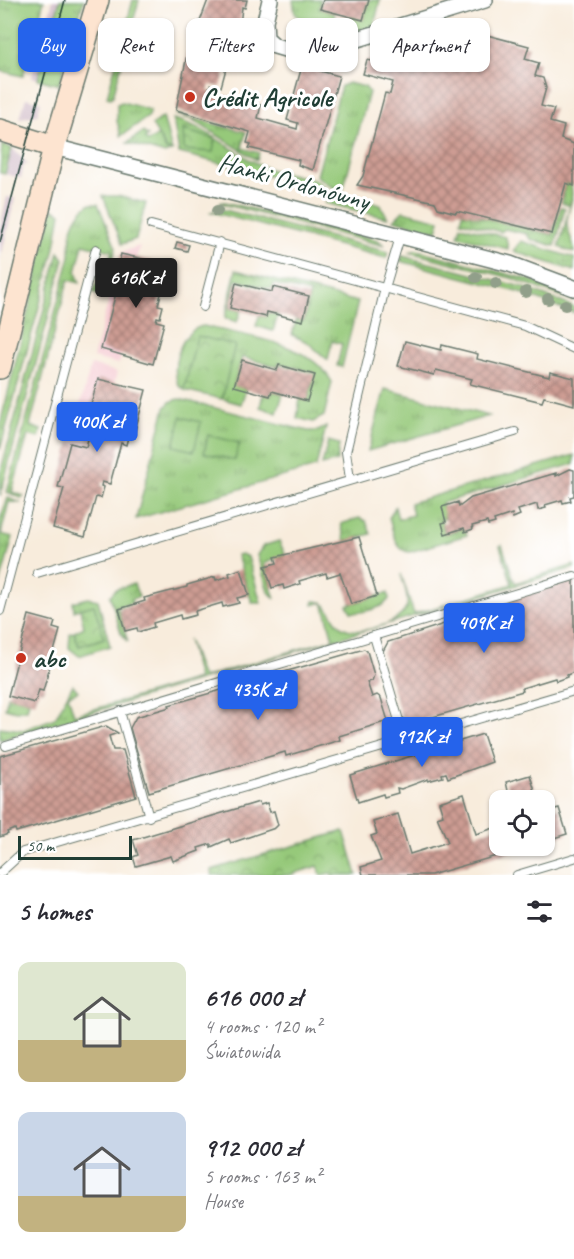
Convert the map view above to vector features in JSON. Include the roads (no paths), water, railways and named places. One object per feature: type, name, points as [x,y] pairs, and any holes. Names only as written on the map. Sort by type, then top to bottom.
[{"type":"street","points":[[0,368],[54,147],[98,0]]},
{"type":"street","points":[[270,0],[265,21],[266,38],[275,46],[292,51],[322,50],[485,0]]},
{"type":"street","name":"Hanki Ordonówny","points":[[0,130],[54,147],[510,264],[574,288]]},
{"type":"lane","points":[[151,225],[525,326],[574,349]]},
{"type":"lane","points":[[350,479],[346,452],[385,288],[400,237]]},
{"type":"lane","points":[[203,307],[220,242]]},
{"type":"lane","points":[[0,611],[96,249]]},
{"type":"lane","points":[[37,573],[515,432]]},
{"type":"lane","points":[[6,746],[574,576]]},
{"type":"lane","points":[[374,636],[405,741]]},
{"type":"lane","points":[[0,873],[23,852],[574,691]]},
{"type":"lane","points":[[120,711],[149,816]]},
{"type":"lane","points":[[518,875],[574,858]]},
{"type":"tram line","points":[[0,242],[65,0]]},
{"type":"place","name":"Crédit Agricole","points":[[190,97]]},
{"type":"place","name":"abc","points":[[21,658]]}]
